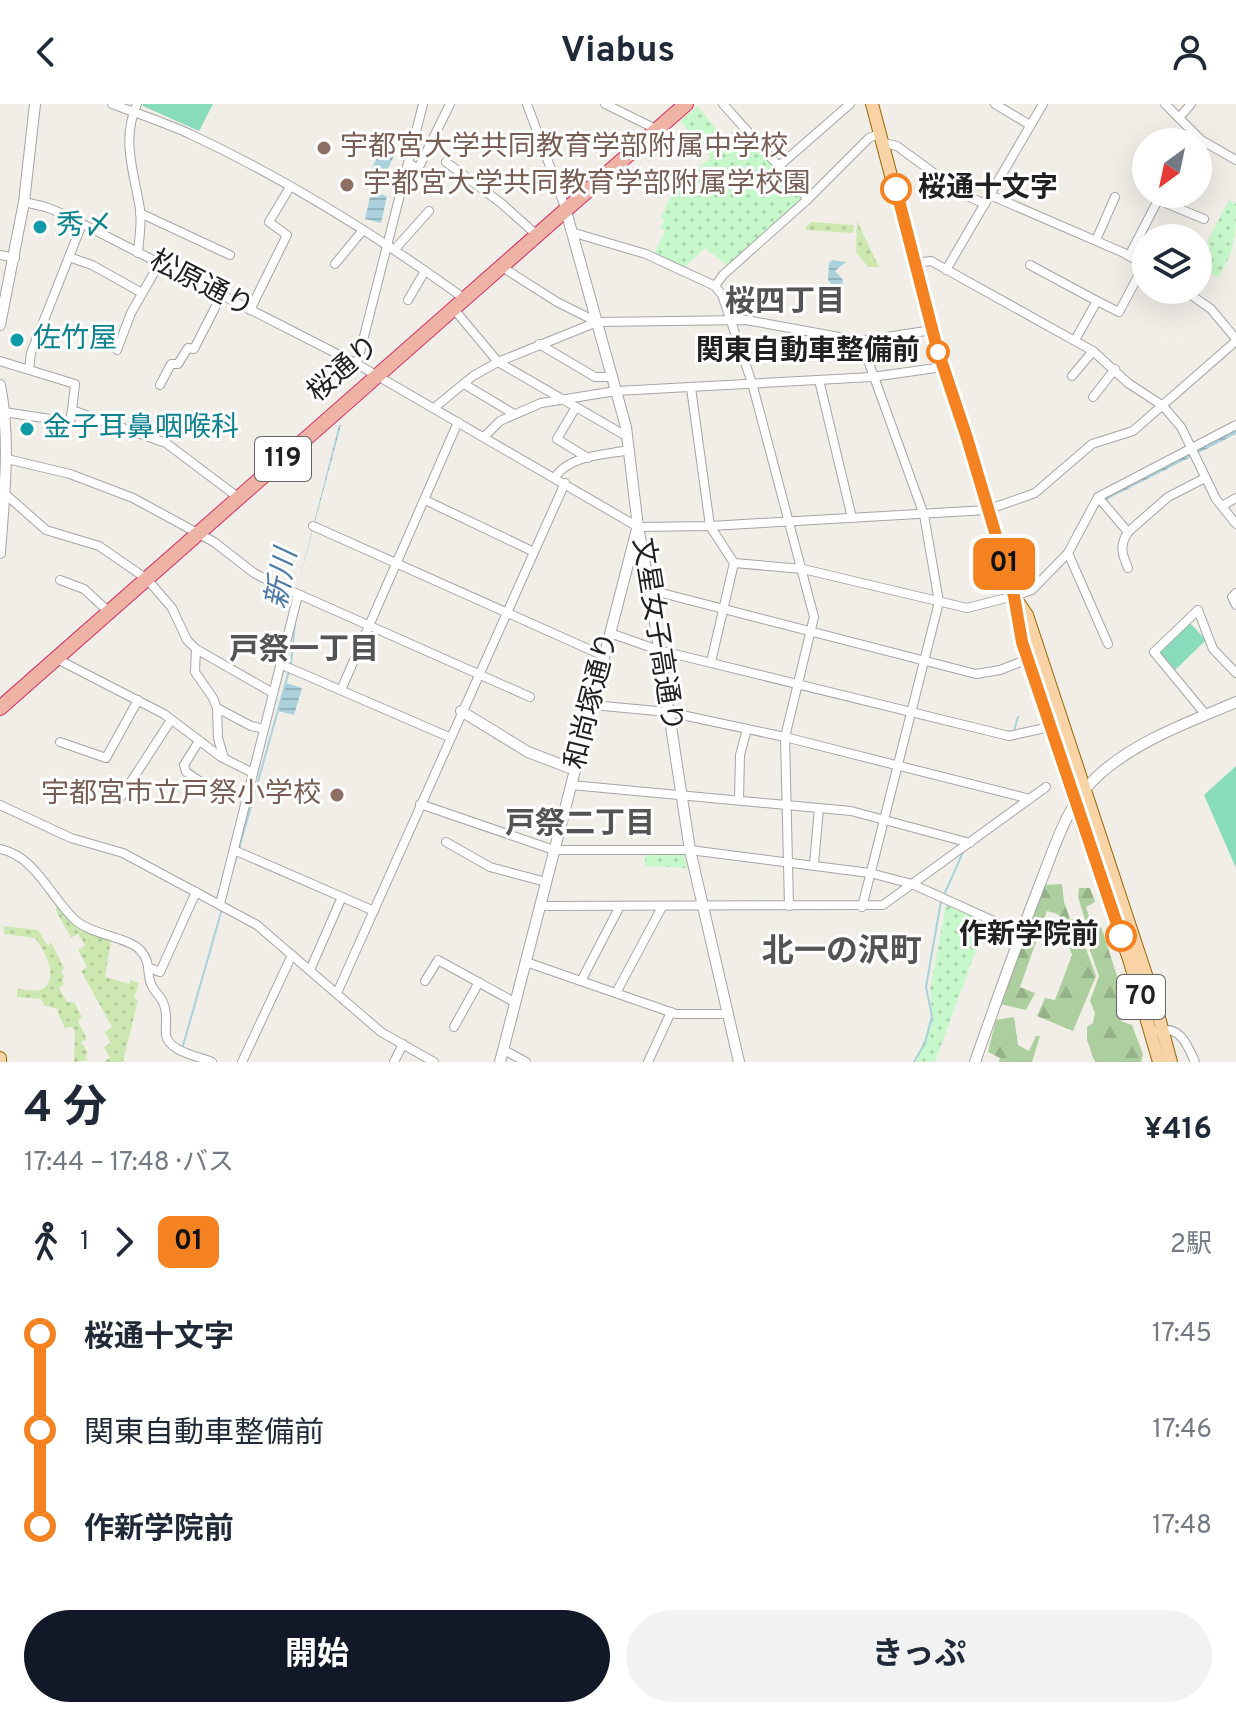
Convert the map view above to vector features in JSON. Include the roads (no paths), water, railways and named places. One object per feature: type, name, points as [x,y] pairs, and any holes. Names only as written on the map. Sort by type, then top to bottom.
[{"type":"highway","name":"桜通り","points":[[0,708],[686,104]]},
{"type":"main road","name":"70","points":[[872,104],[932,330],[1014,596],[1028,659],[1129,959],[1171,1062]]},
{"type":"main road","name":"70","points":[[1014,596],[1027,615],[1083,791],[1157,1031],[1159,1062]]},
{"type":"street","points":[[0,325],[24,202],[35,104]]},
{"type":"street","points":[[112,104],[135,108],[195,136],[290,187],[391,247],[425,271],[459,304],[498,362],[628,437]]},
{"type":"street","points":[[357,364],[391,247],[423,104]]},
{"type":"street","points":[[409,163],[418,169],[450,104]]},
{"type":"street","points":[[527,104],[566,211]]},
{"type":"street","points":[[605,104],[658,130]]},
{"type":"street","points":[[723,104],[808,199]]},
{"type":"street","points":[[779,166],[850,104]]},
{"type":"street","points":[[995,104],[1030,125]]},
{"type":"street","points":[[946,270],[1043,104]]},
{"type":"street","points":[[1165,104],[1201,140],[1236,160]]},
{"type":"street","points":[[1179,118],[1191,104]]},
{"type":"street","points":[[135,108],[128,129],[140,213],[138,253]]},
{"type":"street","points":[[715,286],[869,138],[882,138],[897,146],[961,193],[985,204]]},
{"type":"street","points":[[446,162],[501,203],[538,236]]},
{"type":"street","points":[[250,310],[287,235],[269,222],[290,187]]},
{"type":"street","points":[[990,195],[1132,258]]},
{"type":"street","points":[[1096,240],[1115,197]]},
{"type":"street","points":[[1129,256],[1158,200],[1204,219]]},
{"type":"street","name":"松原通り","points":[[24,202],[46,207],[82,224],[357,364],[638,527]]},
{"type":"street","points":[[391,247],[429,211]]},
{"type":"street","name":"文星女子高通り","points":[[566,211],[628,437],[638,527],[690,850],[739,1062]]},
{"type":"street","points":[[140,213],[230,255]]},
{"type":"street","points":[[29,369],[31,353],[82,224]]},
{"type":"street","points":[[335,264],[363,230]]},
{"type":"street","points":[[571,232],[646,254],[715,286],[722,295],[752,383],[814,617],[785,737],[789,906]]},
{"type":"street","points":[[0,255],[15,258]]},
{"type":"street","points":[[69,257],[92,265],[142,293]]},
{"type":"street","points":[[916,263],[931,261],[1075,340],[1093,351],[1128,383],[1163,406],[1181,427],[1205,478],[1236,524]]},
{"type":"street","points":[[117,350],[131,313],[159,264]]},
{"type":"street","points":[[1030,265],[1119,312],[1132,288]]},
{"type":"street","points":[[502,267],[557,302],[597,322]]},
{"type":"street","points":[[408,300],[425,271]]},
{"type":"street","points":[[160,385],[171,364],[178,364],[188,348],[194,349],[221,296]]},
{"type":"street","points":[[1075,340],[1097,301]]},
{"type":"street","points":[[638,527],[710,526],[987,510],[1035,493],[1092,444],[1133,431],[1236,340],[1204,304]]},
{"type":"street","points":[[434,408],[498,362],[597,322],[765,322],[861,341],[932,330]]},
{"type":"street","points":[[861,341],[924,515],[939,602],[862,907]]},
{"type":"street","points":[[539,344],[595,377],[613,377]]},
{"type":"street","points":[[1072,376],[1093,351]]},
{"type":"street","points":[[0,361],[75,384],[70,422],[4,412]]},
{"type":"street","points":[[484,437],[500,421],[514,414],[541,403],[563,399],[616,391],[872,377],[943,367]]},
{"type":"street","points":[[1093,397],[1115,369]]},
{"type":"street","points":[[819,380],[852,518]]},
{"type":"street","points":[[464,384],[514,414]]},
{"type":"street","points":[[0,385],[7,459],[0,553]]},
{"type":"street","points":[[691,388],[710,526],[734,563],[711,662]]},
{"type":"street","points":[[576,407],[557,439],[589,458]]},
{"type":"street","points":[[72,410],[166,443],[239,498]]},
{"type":"street","points":[[341,690],[458,422]]},
{"type":"street","points":[[734,563],[803,569],[967,608],[1014,596],[1032,590],[1068,553],[1098,497],[1236,425]]},
{"type":"street","points":[[555,477],[565,465],[629,450]]},
{"type":"street","points":[[7,459],[70,474],[133,498],[222,547],[254,573],[530,697]]},
{"type":"street","points":[[1128,568],[1121,553],[1122,541],[1128,532],[1168,497],[1205,478]]},
{"type":"street","points":[[337,993],[565,483]]},
{"type":"street","points":[[4,493],[46,530],[99,546],[147,579],[172,608],[187,640],[196,649],[273,693]]},
{"type":"street","points":[[1098,497],[1128,532]]},
{"type":"street","points":[[1222,506],[1236,498]]},
{"type":"street","points":[[425,500],[532,551]]},
{"type":"street","points":[[313,526],[604,656]]},
{"type":"street","name":"和尚塚通り","points":[[500,1062],[638,527]]},
{"type":"street","points":[[1068,553],[1108,644]]},
{"type":"street","points":[[60,580],[84,589],[110,613]]},
{"type":"street","points":[[650,590],[976,674],[1000,670],[1028,659]]},
{"type":"street","points":[[1236,593],[1232,597],[1236,605]]},
{"type":"street","points":[[220,904],[298,595]]},
{"type":"street","points":[[1206,715],[1154,652],[1198,610],[1213,649],[1236,673]]},
{"type":"street","points":[[610,633],[658,650],[1009,736],[1050,727]]},
{"type":"street","points":[[196,649],[195,672],[217,708],[218,738],[224,758]]},
{"type":"street","points":[[57,659],[138,700],[224,758],[253,773]]},
{"type":"street","points":[[280,664],[449,737]]},
{"type":"street","points":[[60,742],[106,758],[138,700]]},
{"type":"street","points":[[975,1062],[1020,933],[1074,803],[1101,772],[1142,744],[1236,702]]},
{"type":"street","points":[[592,705],[668,712],[785,737],[1030,799]]},
{"type":"street","points":[[217,708],[251,726],[264,729]]},
{"type":"street","points":[[461,711],[528,752],[575,770]]},
{"type":"street","points":[[121,797],[171,720]]},
{"type":"street","points":[[739,800],[740,755],[747,729]]},
{"type":"street","points":[[199,741],[184,765],[186,772],[210,788]]},
{"type":"street","points":[[571,785],[851,811],[970,843]]},
{"type":"street","points":[[540,906],[883,905],[1046,787]]},
{"type":"street","points":[[420,804],[554,850],[690,850],[788,860],[870,873],[912,884],[1020,933]]},
{"type":"street","points":[[0,805],[71,838],[123,853],[257,925],[381,1032],[434,1062]]},
{"type":"street","points":[[814,864],[819,808]]},
{"type":"street","points":[[446,842],[490,867],[546,882]]},
{"type":"street","points":[[0,849],[14,852],[25,860],[75,919],[89,929],[139,948],[150,968],[151,984],[164,1001],[168,1019],[166,1036],[172,1047],[212,1062]]},
{"type":"street","points":[[234,850],[374,911]]},
{"type":"street","points":[[150,968],[160,972],[196,892]]},
{"type":"street","points":[[310,970],[342,897]]},
{"type":"street","points":[[581,981],[620,906]]},
{"type":"street","points":[[616,993],[662,907]]},
{"type":"street","points":[[242,1062],[292,955]]},
{"type":"street","points":[[425,981],[438,960],[516,1003]]},
{"type":"street","points":[[526,962],[671,1012],[729,1014]]},
{"type":"street","points":[[454,1027],[479,982]]},
{"type":"street","points":[[648,1062],[671,1012]]},
{"type":"street","points":[[1157,1031],[1172,1029],[1179,1033],[1195,1062]]},
{"type":"street","points":[[394,1062],[403,1044]]},
{"type":"street","points":[[504,1050],[526,1062]]},
{"type":"water","points":[[381,149],[394,156],[382,181],[369,174]]},
{"type":"water","points":[[371,192],[387,196],[381,223],[365,219]]},
{"type":"water","points":[[832,260],[846,262],[835,271],[843,280],[842,291],[837,296],[837,290],[828,280]]},
{"type":"water","points":[[339,425],[341,425],[297,589]]},
{"type":"water","points":[[1236,430],[1236,434],[1104,501],[1102,498]]},
{"type":"water","points":[[286,683],[302,688],[294,715],[278,711]]},
{"type":"waterway","name":"新川","points":[[291,664],[295,623]]},
{"type":"waterway","name":"新川","points":[[239,849],[289,671]]},
{"type":"waterway","points":[[1013,734],[1018,717]]},
{"type":"waterway","points":[[944,895],[964,850]]},
{"type":"waterway","name":"新川","points":[[232,872],[237,855]]},
{"type":"waterway","points":[[914,1062],[925,1043],[932,1016],[926,987],[941,901]]},
{"type":"waterway","name":"新川","points":[[182,1049],[222,909]]},
{"type":"place","name":"宇都宮大学共同教育学部附属中学校","points":[[324,148]]},
{"type":"place","name":"宇都宮大学共同教育学部附属学校園","points":[[347,185]]},
{"type":"place","name":"桜通十文字","points":[[896,189]]},
{"type":"place","name":"秀〆","points":[[40,227]]},
{"type":"place","name":"佐竹屋","points":[[17,340]]},
{"type":"place","name":"関東自動車整備前","points":[[938,352]]},
{"type":"place","name":"金子耳鼻咽喉科","points":[[27,429]]},
{"type":"place","name":"宇都宮市立戸祭小学校","points":[[337,795]]},
{"type":"place","name":"作新学院前","points":[[1121,936]]},
{"type":"district","name":"桜四丁目","points":[[785,303]]},
{"type":"district","name":"戸祭一丁目","points":[[304,651]]},
{"type":"district","name":"戸祭二丁目","points":[[580,825]]},
{"type":"district","name":"北一の沢町","points":[[842,953]]}]
